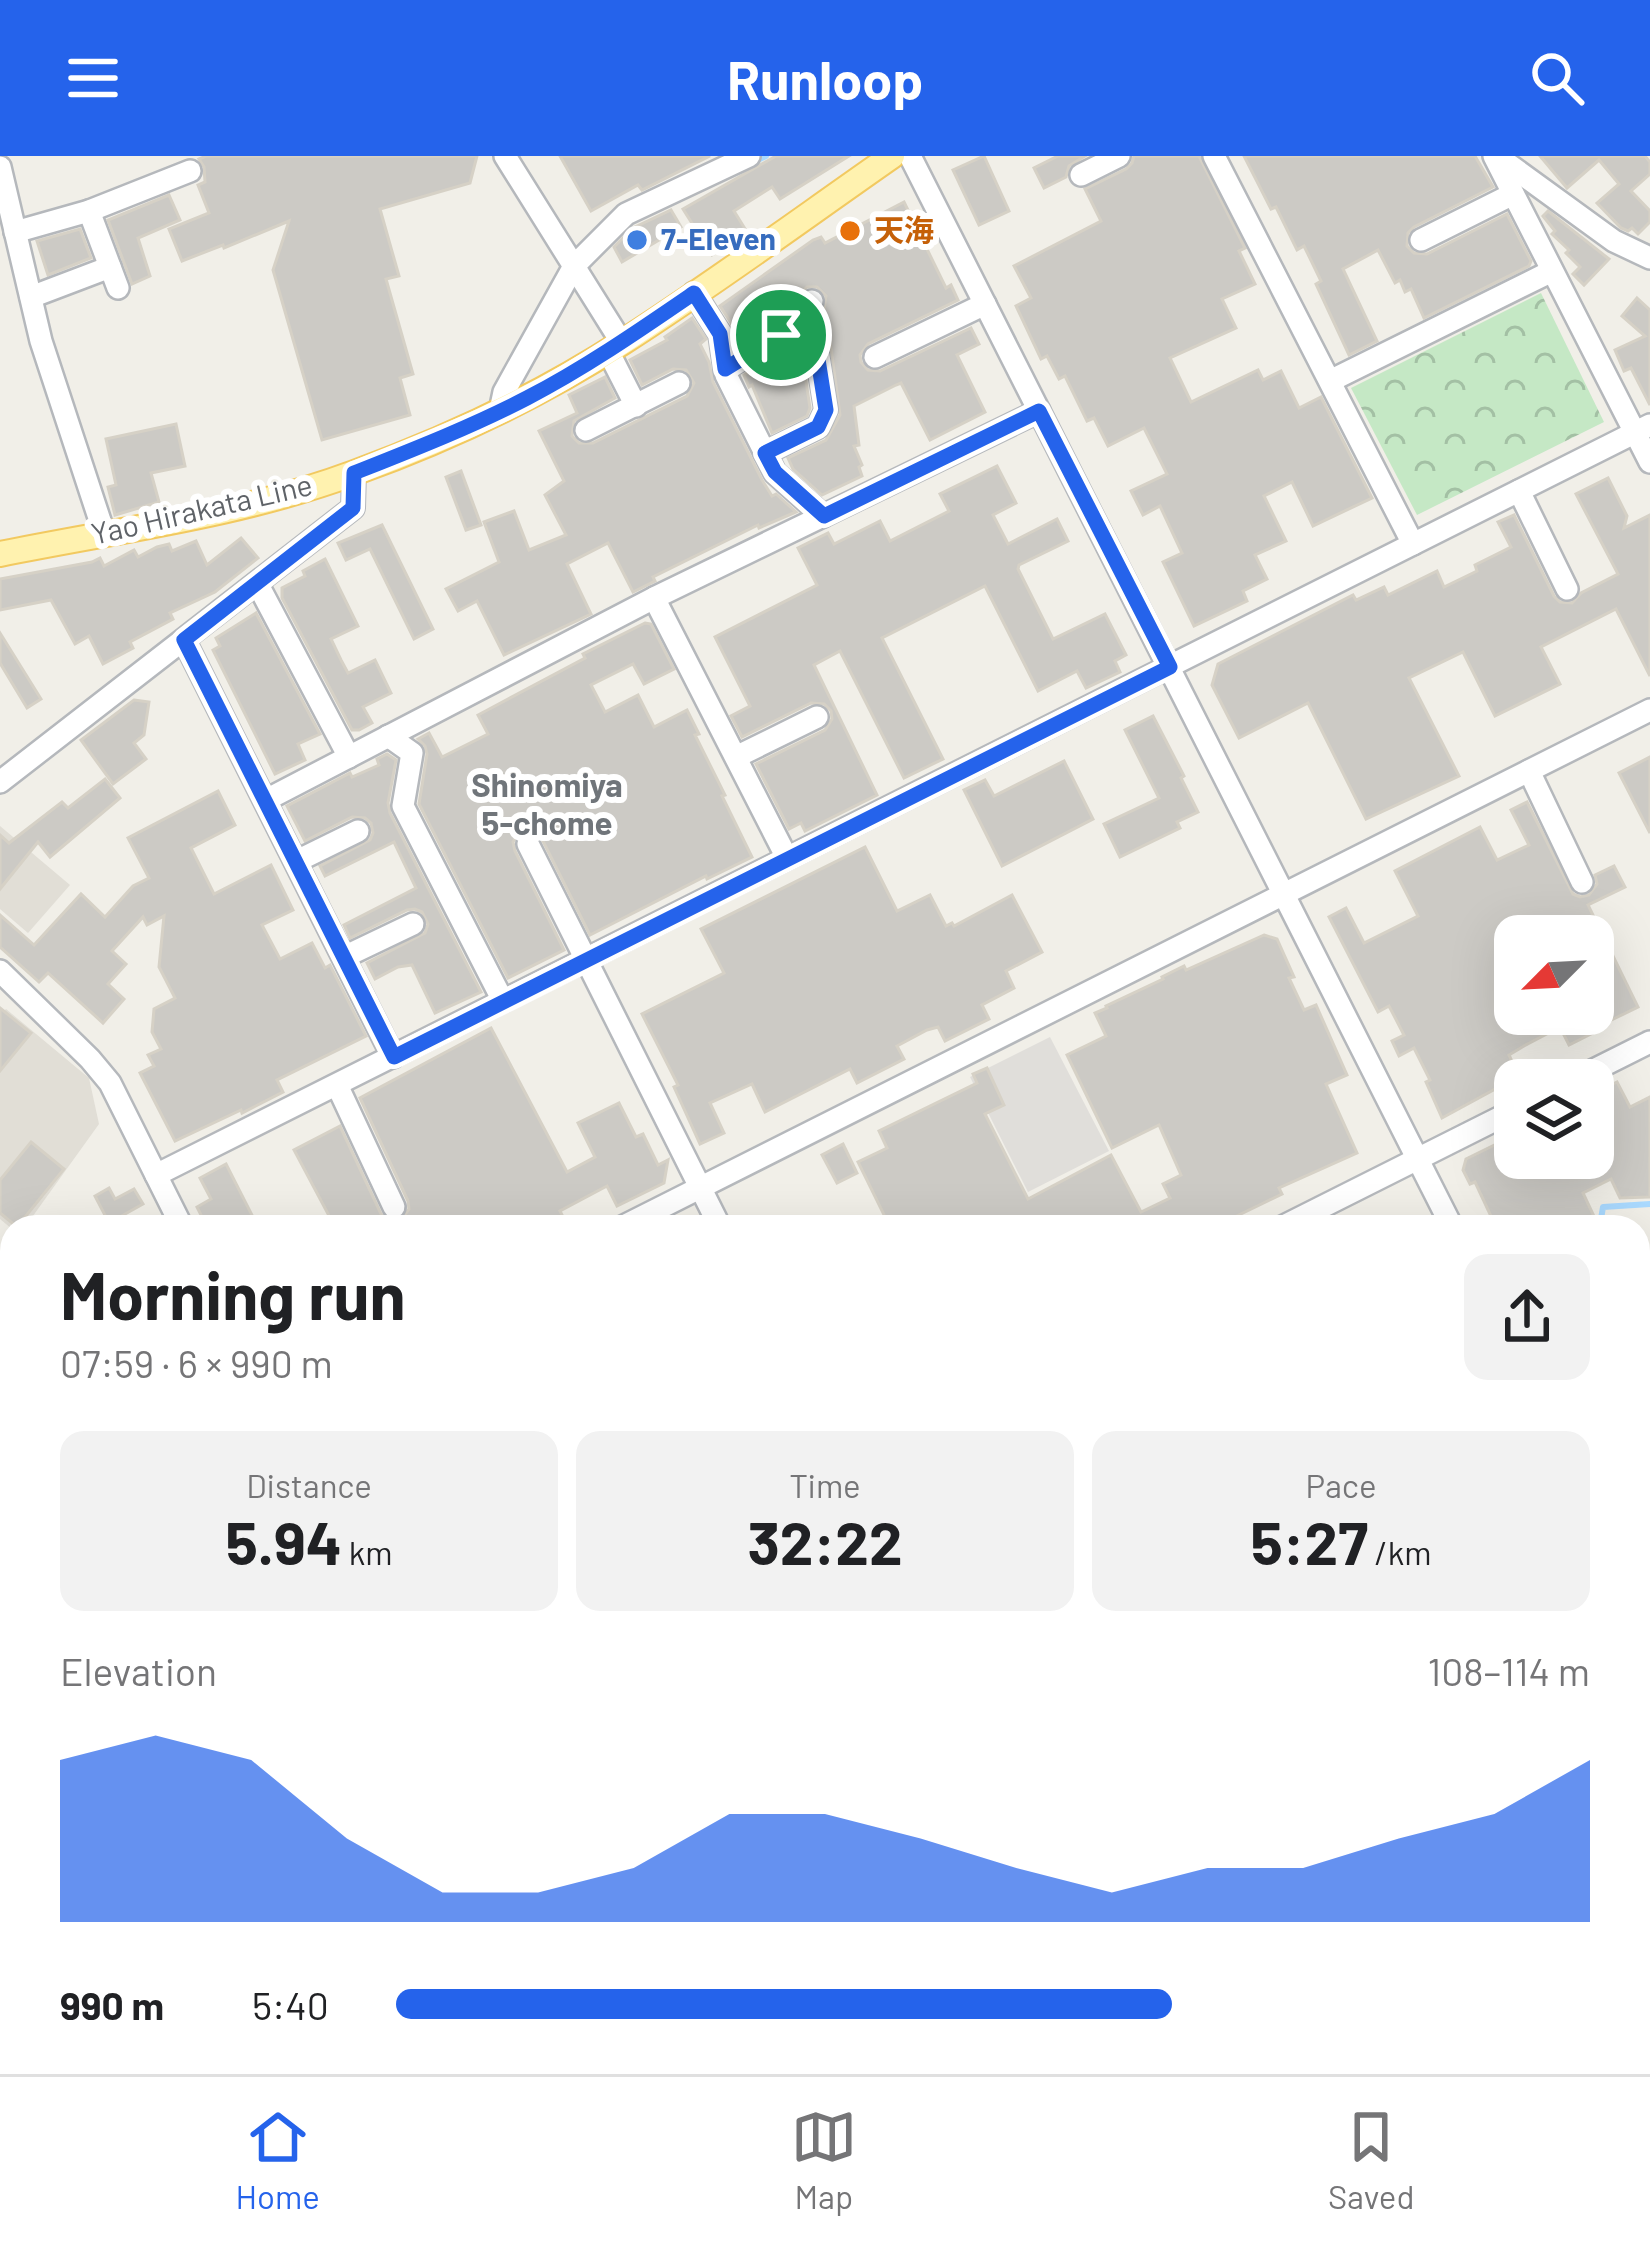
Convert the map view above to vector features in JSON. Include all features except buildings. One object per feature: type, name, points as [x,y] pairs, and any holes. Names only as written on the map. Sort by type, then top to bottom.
[{"type":"main road","name":"Yao Hirakata Line","points":[[0,554],[227,510],[354,473],[447,436],[615,347],[892,156]]},
{"type":"street","points":[[505,156],[574,266],[615,347],[636,406]]},
{"type":"street","points":[[910,156],[1446,1215]]},
{"type":"street","points":[[1081,175],[1119,156]]},
{"type":"street","points":[[1214,156],[1413,544]]},
{"type":"street","points":[[1495,156],[1552,272],[1642,429],[1650,462]]},
{"type":"street","points":[[1495,156],[1614,241],[1650,258]]},
{"type":"street","points":[[500,411],[504,392],[574,266],[626,214],[736,159]]},
{"type":"street","points":[[0,167],[40,341],[104,533]]},
{"type":"street","points":[[15,232],[89,211],[190,171]]},
{"type":"street","points":[[1421,240],[1513,194]]},
{"type":"street","points":[[31,297],[114,278],[89,211]]},
{"type":"street","points":[[1330,381],[1552,272]]},
{"type":"street","points":[[694,293],[720,334],[725,369],[775,472],[824,516]]},
{"type":"street","points":[[805,326],[812,302]]},
{"type":"street","points":[[875,357],[985,304]]},
{"type":"street","points":[[725,369],[798,324],[813,328],[826,410],[818,427],[765,453]]},
{"type":"street","points":[[586,430],[680,383]]},
{"type":"street","points":[[266,800],[654,598],[1039,411]]},
{"type":"street","points":[[156,1175],[1642,429]]},
{"type":"street","points":[[0,782],[353,508],[354,473]]},
{"type":"street","points":[[1519,490],[1567,589]]},
{"type":"street","points":[[257,583],[349,757]]},
{"type":"street","points":[[654,598],[787,858]]},
{"type":"street","points":[[184,640],[394,1057]]},
{"type":"street","points":[[645,1215],[1650,710]]},
{"type":"street","points":[[736,758],[818,717]]},
{"type":"street","points":[[388,736],[412,753],[403,806],[503,1001]]},
{"type":"street","points":[[1529,771],[1582,882]]},
{"type":"street","points":[[296,861],[358,832]]},
{"type":"street","points":[[528,844],[714,1215]]},
{"type":"street","points":[[344,957],[413,924]]},
{"type":"street","points":[[0,971],[110,1083],[176,1215]]},
{"type":"street","points":[[1614,1060],[1650,1042]]},
{"type":"street","points":[[337,1085],[394,1208]]},
{"type":"street","points":[[1306,1215],[1494,1120]]},
{"type":"shaded area","points":[[0,826],[70,885],[28,933],[0,909]]},
{"type":"shaded area","points":[[6,1009],[89,1078],[99,1124],[34,1215],[0,1215],[0,1015]]},
{"type":"shaded area","points":[[1050,1037],[1109,1151],[1028,1192],[970,1077]]},
{"type":"green space","points":[[1541,293],[1604,422],[1417,515],[1351,388]]},
{"type":"waterway","points":[[752,163],[766,156]]},
{"type":"waterway","points":[[1602,1215],[1603,1207],[1650,1204]]},
{"type":"place","name":"天海","points":[[850,231]]},
{"type":"place","name":"7-Eleven","points":[[637,240]]},
{"type":"district","name":"Shinomiya 5-chome","points":[[547,804]]},
{"type":"route","points":[[694,293],[720,334],[725,369],[781,335],[798,324],[813,328],[826,410],[818,427],[765,453],[775,472],[824,516],[1039,411],[1170,667],[394,1057],[184,640],[353,508],[354,473],[530,396],[622,343],[694,293]]}]
